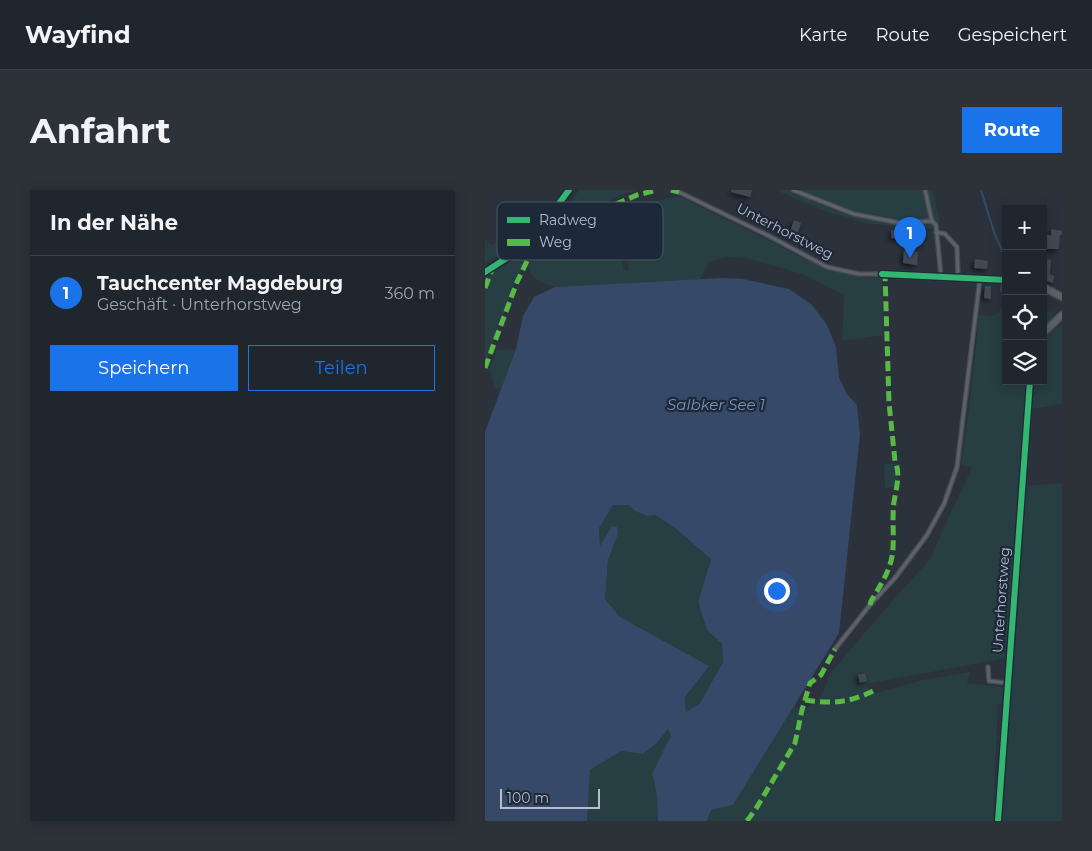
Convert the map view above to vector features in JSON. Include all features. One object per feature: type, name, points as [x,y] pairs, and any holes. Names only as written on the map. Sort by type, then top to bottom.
[{"type":"street","name":"Unterhorstweg","points":[[882,274],[1002,280]]},
{"type":"street","points":[[1047,290],[1062,296]]},
{"type":"street","points":[[1047,329],[1062,315]]},
{"type":"street","name":"Unterhorstweg","points":[[998,821],[1030,385]]},
{"type":"lane","points":[[793,190],[854,214],[900,222],[932,221]]},
{"type":"lane","points":[[925,190],[932,221],[936,226],[941,276]]},
{"type":"lane","name":"Unterhorstweg","points":[[679,192],[827,267],[859,274],[882,274]]},
{"type":"lane","points":[[936,232],[945,234],[957,247],[958,277]]},
{"type":"lane","points":[[835,649],[870,604],[895,578],[921,543],[944,504],[957,467],[980,278]]},
{"type":"lane","points":[[988,667],[989,681],[1007,684]]},
{"type":"green space","points":[[579,190],[637,190],[607,202],[571,202]]},
{"type":"green space","points":[[775,190],[933,190],[940,222],[931,228],[870,224],[828,212]]},
{"type":"green space","points":[[679,196],[826,269],[860,277],[882,278],[884,335],[842,341],[844,295],[805,275],[747,258],[725,257],[709,262],[700,279],[555,287],[545,284],[532,274],[528,265],[531,260],[622,260],[624,270],[629,270],[628,260],[663,260],[663,202],[652,202]]},
{"type":"green space","points":[[485,238],[491,245],[497,242],[497,257],[485,264]]},
{"type":"green space","points":[[511,260],[526,260],[515,282],[485,366],[485,275]]},
{"type":"green space","points":[[1002,308],[1002,385],[1027,385],[1007,658],[866,684],[872,694],[923,680],[970,672],[967,683],[1003,687],[1004,704],[998,705],[993,821],[707,821],[711,810],[733,805],[794,706],[803,711],[821,696],[831,672],[931,558],[972,468],[961,465],[970,403],[979,315],[994,316]]},
{"type":"green space","points":[[1047,311],[1054,312],[1051,321],[1047,324]]},
{"type":"green space","points":[[1062,326],[1062,404],[1031,409],[1033,385],[1047,385],[1047,334],[1054,328]]},
{"type":"green space","points":[[516,349],[501,389],[495,388],[489,369],[497,350]]},
{"type":"green space","points":[[884,464],[896,464],[897,487],[885,488]]},
{"type":"green space","points":[[1062,483],[1062,821],[1001,821],[1025,486]]},
{"type":"green space","points":[[613,504],[629,505],[635,511],[647,516],[655,515],[675,528],[711,559],[698,602],[707,630],[722,644],[723,662],[700,703],[686,712],[685,697],[708,666],[620,617],[605,599],[608,560],[618,534],[600,546],[599,528]]},
{"type":"green space","points":[[668,728],[671,735],[652,774],[657,795],[658,821],[587,821],[590,770],[621,751],[643,754],[657,743]]},
{"type":"water","name":"Salbker See 1","points":[[721,278],[743,279],[789,289],[812,305],[827,325],[836,347],[839,378],[847,394],[857,405],[860,434],[839,633],[733,805],[711,810],[707,821],[658,821],[657,795],[652,774],[671,735],[668,729],[657,743],[643,754],[621,751],[590,770],[587,821],[485,821],[485,432],[516,349],[523,316],[534,297],[555,287]],"holes":[[[613,505],[629,505],[635,511],[647,516],[655,515],[675,528],[711,559],[698,602],[707,630],[722,644],[723,662],[700,703],[686,712],[685,697],[709,666],[620,617],[605,599],[608,560],[618,534],[617,527],[612,526],[600,546],[599,528]]]},
{"type":"building","points":[[731,190],[752,190],[750,197],[731,192]]},
{"type":"building","points":[[794,220],[801,223],[796,237],[789,234]]},
{"type":"building","points":[[1051,229],[1062,231],[1059,249],[1047,249],[1047,235],[1051,235]]},
{"type":"building","points":[[891,230],[919,234],[918,240],[891,238]]},
{"type":"building","points":[[904,250],[918,252],[917,265],[903,263]]},
{"type":"building","points":[[975,259],[988,261],[987,269],[974,268]]},
{"type":"building","points":[[1047,260],[1051,260],[1050,274],[1054,276],[1053,283],[1047,281]]},
{"type":"building","points":[[985,286],[991,286],[991,299],[984,298]]},
{"type":"building","points":[[865,673],[867,681],[860,683],[858,675]]},
{"type":"waterway","points":[[981,190],[994,232],[1002,250]]},
{"type":"waterway","points":[[1002,282],[1002,291]]},
{"type":"marked path","points":[[621,202],[637,195],[658,190]]},
{"type":"marked path","points":[[671,190],[679,192]]},
{"type":"marked path","points":[[485,368],[517,282],[528,260]]},
{"type":"marked path","points":[[485,288],[493,267]]},
{"type":"marked path","points":[[870,605],[891,563],[893,508],[898,476],[889,403],[885,274]]},
{"type":"marked path","points":[[747,821],[795,743],[810,683],[821,675],[835,649]]},
{"type":"marked path","points":[[805,700],[840,702],[873,691]]},
{"type":"cycle path","points":[[560,202],[569,190]]},
{"type":"cycle path","points":[[485,272],[504,260]]},
{"type":"cycle path","points":[[882,274],[1002,280]]},
{"type":"cycle path","points":[[998,821],[1030,385]]},
{"type":"place","name":"Tauchcenter Magdeburg","points":[[910,258]]}]
